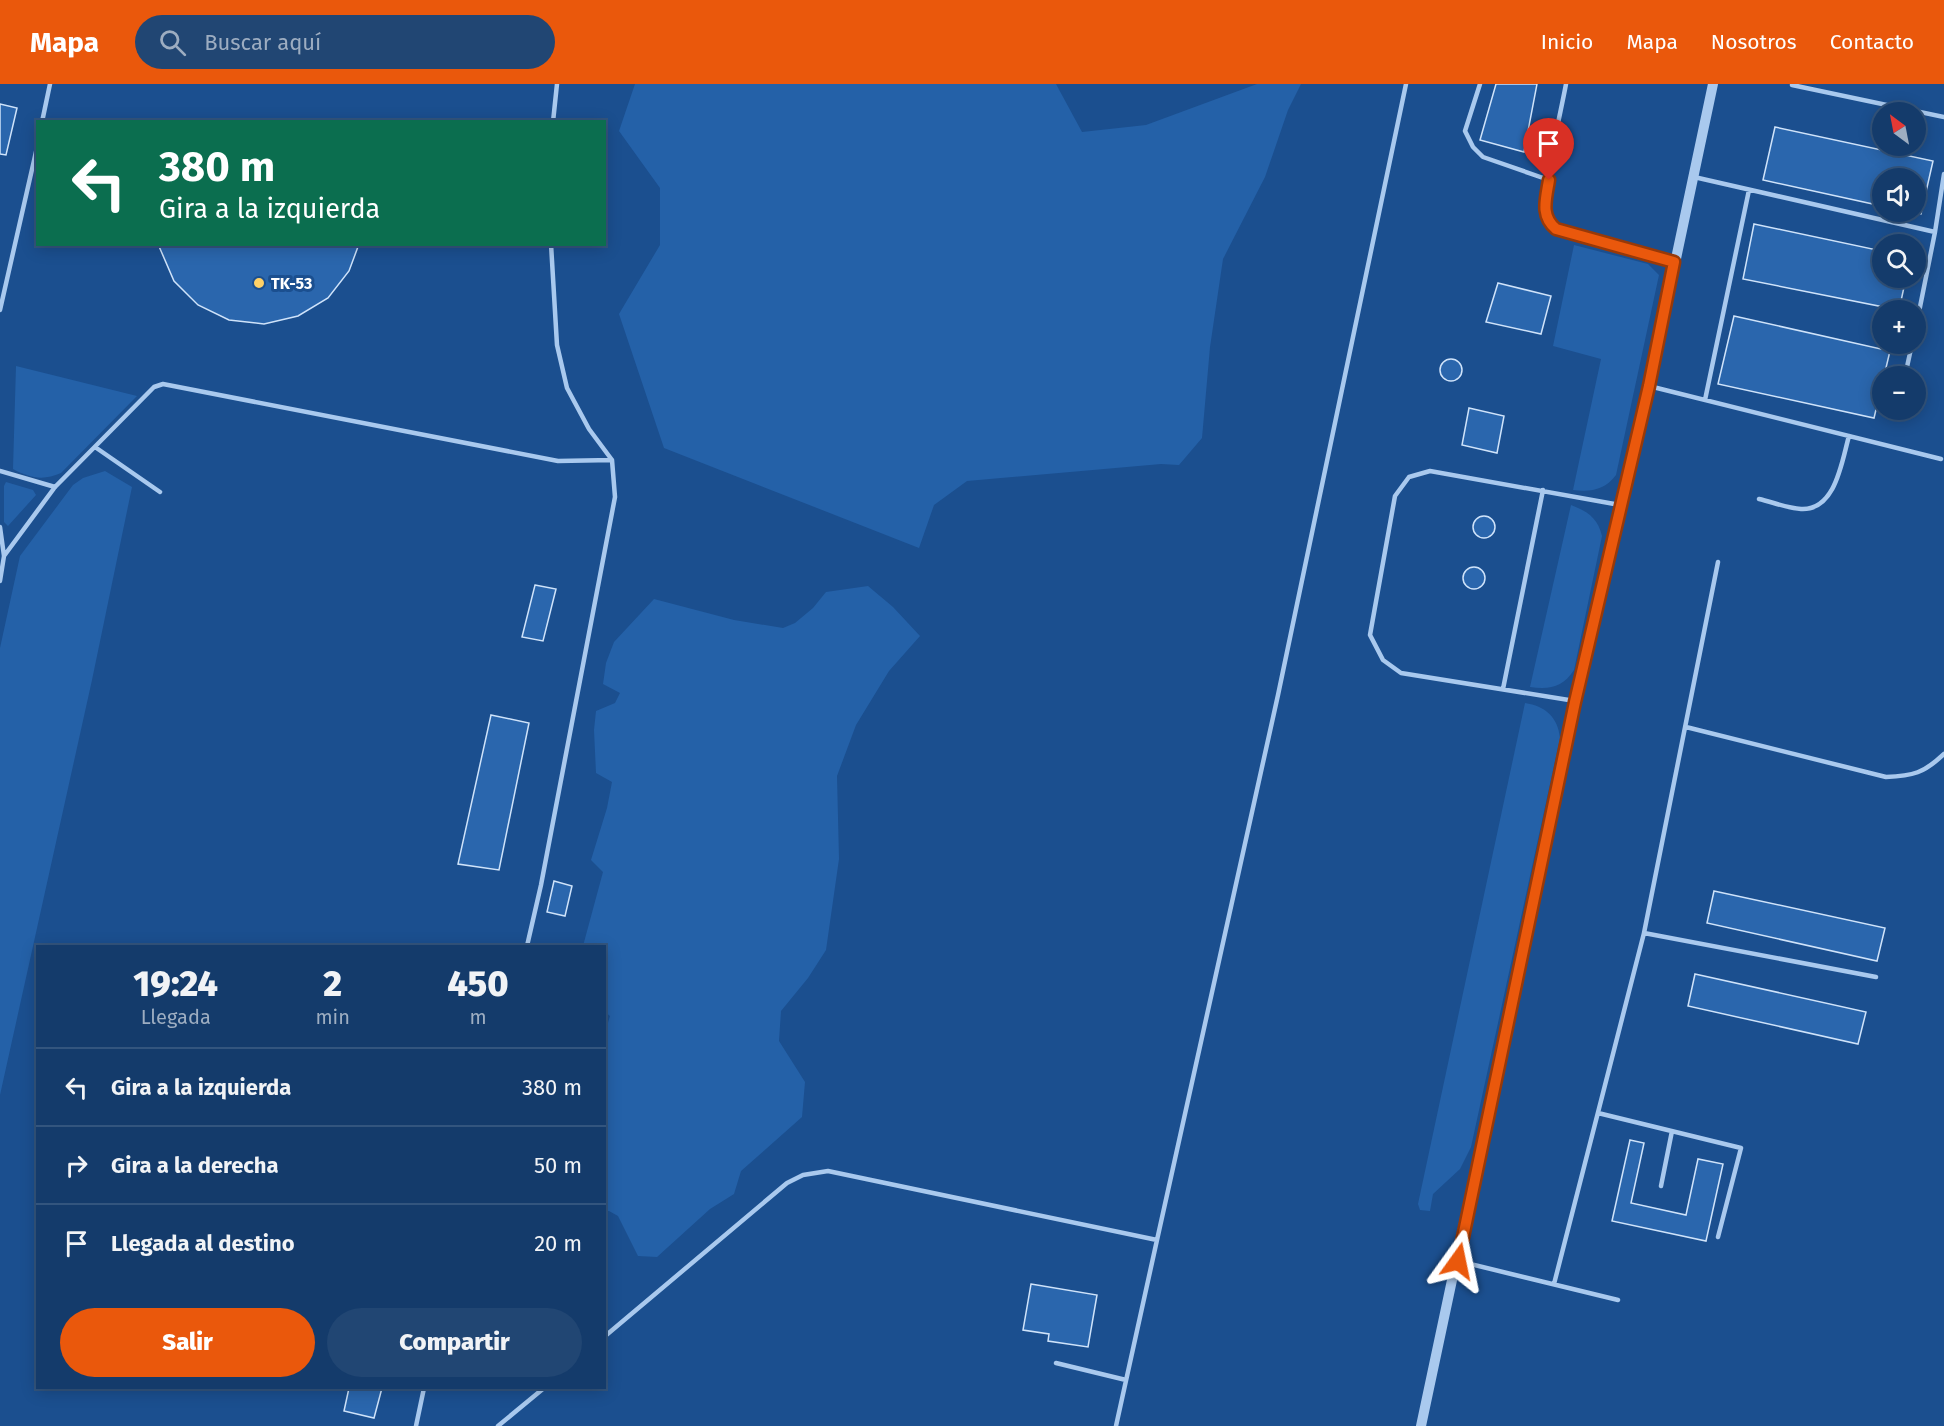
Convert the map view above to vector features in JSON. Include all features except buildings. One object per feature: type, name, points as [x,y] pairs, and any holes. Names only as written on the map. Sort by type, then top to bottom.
[{"type":"street","points":[[1421,1426],[1458,1261],[1575,702],[1649,386],[1713,84]]},
{"type":"lane","points":[[42,120],[50,84]]},
{"type":"lane","points":[[553,120],[557,84]]},
{"type":"lane","points":[[1116,1426],[1278,695],[1406,84]]},
{"type":"lane","points":[[1480,84],[1465,131],[1473,147],[1483,157],[1549,180]]},
{"type":"lane","points":[[1566,84],[1549,180],[1545,212],[1547,222],[1556,229],[1674,262]]},
{"type":"lane","points":[[1792,85],[1944,117]]},
{"type":"lane","points":[[0,310],[36,151]]},
{"type":"lane","points":[[1921,300],[1944,174]]},
{"type":"lane","points":[[1694,177],[1935,232]]},
{"type":"lane","points":[[1705,400],[1749,190]]},
{"type":"lane","points":[[527,945],[541,885],[615,497],[612,460],[589,429],[567,388],[557,345],[550,246]]},
{"type":"lane","points":[[4,556],[55,487],[154,387],[162,384],[558,461],[612,460]]},
{"type":"lane","points":[[1649,386],[1941,459]]},
{"type":"lane","points":[[1759,499],[1802,510],[1815,506],[1826,498],[1838,479],[1848,436]]},
{"type":"lane","points":[[95,447],[160,492]]},
{"type":"lane","points":[[0,471],[55,487]]},
{"type":"lane","points":[[1575,702],[1401,673],[1383,660],[1370,634],[1395,496],[1409,477],[1430,471],[1621,506]]},
{"type":"lane","points":[[1503,689],[1543,490]]},
{"type":"lane","points":[[0,527],[4,556],[0,580]]},
{"type":"lane","points":[[1554,1284],[1644,933],[1718,562]]},
{"type":"lane","points":[[1686,727],[1886,777],[1911,776],[1935,763],[1944,754]]},
{"type":"lane","points":[[1644,933],[1876,977]]},
{"type":"lane","points":[[1598,1113],[1741,1148],[1718,1237]]},
{"type":"lane","points":[[1661,1186],[1672,1131]]},
{"type":"lane","points":[[606,1334],[787,1183],[803,1175],[828,1171],[1157,1240]]},
{"type":"lane","points":[[1458,1261],[1618,1300]]},
{"type":"lane","points":[[1056,1363],[1126,1380]]},
{"type":"lane","points":[[416,1426],[424,1389]]},
{"type":"lane","points":[[499,1426],[543,1389]]},
{"type":"shaded area","points":[[635,84],[1056,84],[1082,132],[1146,125],[1257,84],[1301,84],[1288,110],[1265,177],[1223,259],[1210,347],[1202,438],[1179,465],[1161,464],[967,481],[934,505],[919,548],[664,448],[619,314],[660,245],[660,188],[619,131]]},
{"type":"shaded area","points":[[1574,245],[1648,264],[1659,275],[1616,475],[1602,487],[1586,491],[1573,490],[1601,359],[1553,346]]},
{"type":"shaded area","points":[[16,366],[137,396],[61,473],[42,478],[25,475],[13,469]]},
{"type":"shaded area","points":[[105,471],[132,487],[92,680],[0,1095],[0,648],[20,556],[73,485],[83,478]]},
{"type":"shaded area","points":[[6,482],[33,490],[36,495],[8,526],[4,522]]},
{"type":"shaded area","points":[[1571,505],[1591,516],[1598,524],[1602,536],[1574,670],[1561,684],[1544,688],[1530,687]]},
{"type":"shaded area","points":[[868,586],[893,607],[920,636],[889,671],[856,725],[837,776],[839,859],[826,950],[808,978],[781,1011],[779,1041],[805,1082],[802,1117],[741,1171],[734,1194],[710,1209],[657,1257],[638,1256],[618,1216],[606,1211],[606,1029],[610,1016],[606,1013],[606,945],[583,945],[603,872],[591,860],[607,808],[612,782],[596,773],[594,730],[596,711],[615,703],[620,693],[603,684],[606,663],[614,642],[654,599],[734,620],[783,628],[795,623],[813,608],[826,592]]},
{"type":"shaded area","points":[[1525,703],[1539,707],[1553,718],[1560,738],[1471,1147],[1460,1169],[1433,1194],[1430,1211],[1420,1210],[1418,1204]]},
{"type":"place","name":"TK-53","points":[[259,283]]},
{"type":"route","points":[[1458,1261],[1575,702],[1649,386],[1674,262],[1556,229],[1547,222],[1545,212],[1549,180]]}]
